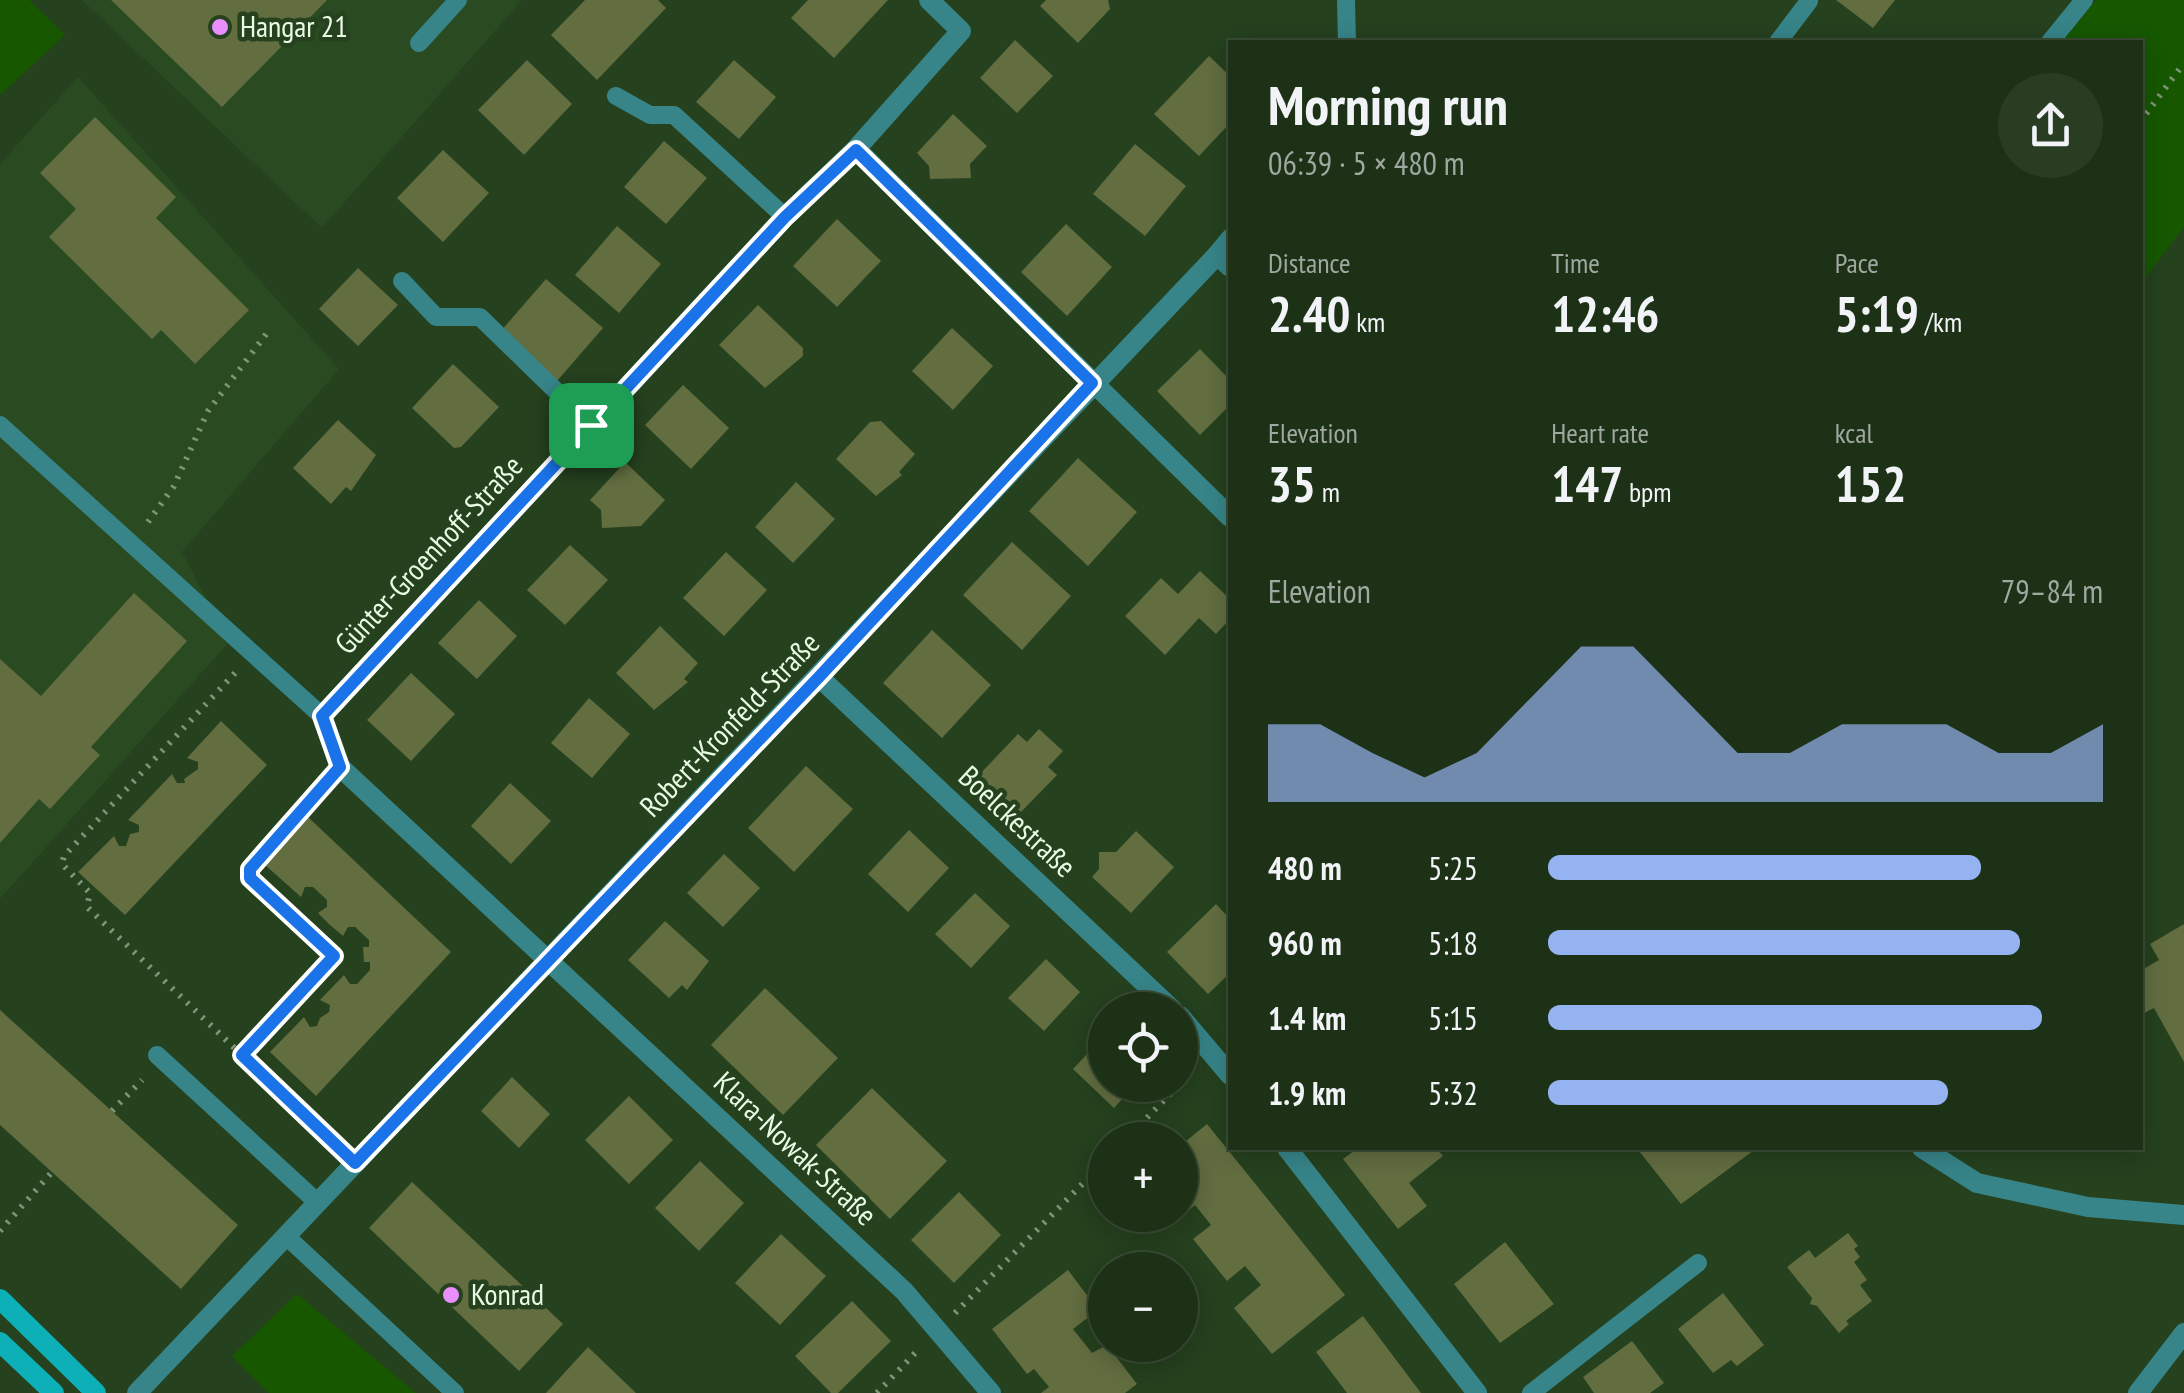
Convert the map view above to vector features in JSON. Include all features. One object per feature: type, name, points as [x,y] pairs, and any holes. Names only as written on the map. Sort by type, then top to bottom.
[{"type":"street","name":"Günter-Groenhoff-Straße","points":[[322,716],[785,217],[856,150],[961,32],[929,0]]},
{"type":"street","points":[[856,150],[1228,515]]},
{"type":"street","name":"Robert-Kronfeld-Straße","points":[[137,1393],[819,677],[1092,383],[1226,253]]},
{"type":"street","name":"Boelckestraße","points":[[819,677],[1154,992]]},
{"type":"street","points":[[322,716],[340,767],[548,959]]},
{"type":"street","name":"Klara-Nowak-Straße","points":[[548,959],[904,1291],[991,1393]]},
{"type":"street","points":[[1198,1037],[1228,1073]]},
{"type":"street","points":[[1289,1150],[1477,1393]]},
{"type":"street","points":[[1925,1150],[1976,1183],[2088,1208],[2184,1215]]},
{"type":"street","points":[[0,1300],[96,1393]]},
{"type":"street","points":[[2138,1393],[2184,1332]]},
{"type":"street","points":[[0,1340],[54,1393]]},
{"type":"street","points":[[1454,1362],[1464,1393]]},
{"type":"lane","points":[[419,43],[458,0]]},
{"type":"lane","points":[[1346,0],[1348,40]]},
{"type":"lane","points":[[2052,40],[2084,0]]},
{"type":"lane","points":[[1780,40],[1810,1]]},
{"type":"lane","points":[[616,96],[650,115],[674,115],[785,217]]},
{"type":"lane","points":[[402,281],[436,318],[480,317],[591,425]]},
{"type":"lane","points":[[0,425],[322,716]]},
{"type":"lane","points":[[160,1057],[318,1203]]},
{"type":"lane","points":[[286,1236],[455,1393]]},
{"type":"lane","points":[[1531,1393],[1698,1263]]},
{"type":"lane","points":[[0,1340],[13,1339],[19,1332],[19,1318]]},
{"type":"path","points":[[2143,118],[2184,63]]},
{"type":"path","points":[[132,544],[174,486],[208,411],[268,333]]},
{"type":"path","points":[[255,652],[64,856],[62,864],[90,893],[87,907],[355,1163]]},
{"type":"path","points":[[242,1055],[334,956],[250,878],[250,869],[340,767]]},
{"type":"path","points":[[112,1111],[160,1057]]},
{"type":"path","points":[[1143,1122],[1162,1102]]},
{"type":"path","points":[[0,1231],[52,1172]]},
{"type":"path","points":[[876,1393],[941,1332],[1088,1179]]},
{"type":"shaded area","points":[[82,0],[522,0],[322,228]]},
{"type":"shaded area","points":[[78,77],[339,369],[182,552],[229,642],[0,899],[0,164]]},
{"type":"green space","points":[[0,0],[29,0],[65,35],[0,95]]},
{"type":"green space","points":[[2096,0],[2184,0],[2184,227],[2143,281],[2143,40],[2064,40]]},
{"type":"green space","points":[[297,1294],[416,1393],[269,1393],[232,1356]]},
{"type":"building","name":"Hangar 21","points":[[111,0],[327,0],[222,107]]},
{"type":"building","points":[[585,0],[658,0],[666,8],[597,80],[551,35]]},
{"type":"building","points":[[808,0],[888,0],[834,58],[791,18]]},
{"type":"building","points":[[1046,0],[1108,0],[1110,9],[1078,43],[1040,6]]},
{"type":"building","points":[[1836,0],[1895,0],[1873,28]]},
{"type":"building","points":[[1015,40],[1053,76],[1017,113],[980,78]]},
{"type":"building","points":[[1209,56],[1228,74],[1228,125],[1199,156],[1154,114]]},
{"type":"building","points":[[527,60],[572,104],[524,155],[478,110]]},
{"type":"building","points":[[734,60],[776,97],[739,139],[696,102]]},
{"type":"building","points":[[953,114],[987,146],[970,164],[971,178],[930,179],[929,166],[917,153]]},
{"type":"building","points":[[95,117],[176,197],[156,218],[249,310],[195,364],[161,330],[152,339],[49,237],[76,209],[40,173]]},
{"type":"building","points":[[664,141],[707,178],[666,224],[624,187]]},
{"type":"building","points":[[1135,144],[1186,186],[1145,236],[1093,194]]},
{"type":"building","points":[[443,150],[489,193],[443,242],[397,198]]},
{"type":"building","points":[[837,219],[881,261],[837,307],[793,266]]},
{"type":"building","points":[[1066,224],[1112,267],[1067,316],[1021,272]]},
{"type":"building","points":[[617,226],[661,264],[619,313],[575,275]]},
{"type":"building","points":[[358,268],[398,305],[358,346],[319,309]]},
{"type":"building","points":[[546,279],[603,328],[557,381],[500,332]]},
{"type":"building","points":[[758,305],[803,348],[803,356],[765,388],[719,345]]},
{"type":"building","points":[[952,328],[993,366],[953,410],[912,371]]},
{"type":"building","points":[[1200,349],[1228,378],[1228,407],[1200,435],[1157,391]]},
{"type":"building","points":[[453,364],[499,407],[461,447],[454,448],[412,408]]},
{"type":"building","points":[[683,385],[729,428],[691,469],[645,425]]},
{"type":"building","points":[[338,420],[376,455],[351,491],[346,487],[331,504],[293,468]]},
{"type":"building","points":[[881,421],[915,454],[899,472],[902,475],[876,496],[836,459],[870,422]]},
{"type":"building","points":[[1078,458],[1137,512],[1088,566],[1029,511]]},
{"type":"building","points":[[625,462],[665,500],[641,526],[602,528],[601,510],[590,500]]},
{"type":"building","points":[[796,482],[835,519],[793,563],[755,527]]},
{"type":"building","points":[[1012,542],[1071,596],[1022,650],[963,595]]},
{"type":"building","points":[[570,545],[608,580],[565,625],[527,590]]},
{"type":"building","points":[[726,552],[767,590],[724,636],[683,598]]},
{"type":"building","points":[[1200,571],[1228,597],[1228,621],[1216,634],[1199,618],[1165,655],[1125,616],[1161,578],[1178,594]]},
{"type":"building","points":[[134,593],[187,641],[91,747],[100,755],[50,809],[39,799],[0,843],[0,659],[41,696]]},
{"type":"building","points":[[479,600],[517,636],[477,679],[438,643]]},
{"type":"building","points":[[660,626],[698,663],[684,679],[688,682],[654,710],[616,673]]},
{"type":"building","points":[[932,630],[991,685],[942,738],[883,683]]},
{"type":"building","points":[[411,673],[455,714],[411,761],[367,720]]},
{"type":"building","points":[[589,698],[630,734],[592,778],[551,743]]},
{"type":"building","points":[[221,721],[267,765],[125,915],[78,872],[114,836],[119,846],[126,846],[130,834],[139,832],[139,825],[128,820],[172,774],[177,783],[185,783],[184,779],[198,769],[198,762],[187,758]]},
{"type":"building","points":[[1039,729],[1063,751],[1048,767],[1057,775],[1021,812],[978,776],[1018,734],[1027,742]]},
{"type":"building","points":[[806,766],[853,809],[794,872],[748,828]]},
{"type":"building","points":[[510,783],[551,821],[511,864],[471,826]]},
{"type":"building","points":[[308,817],[451,952],[316,1096],[270,1052],[304,1017],[310,1027],[317,1026],[330,1005],[320,1000],[344,975],[350,984],[357,984],[370,970],[370,962],[364,962],[363,947],[369,947],[369,940],[355,927],[348,927],[343,936],[330,925],[318,913],[327,907],[327,900],[313,887],[305,887],[301,897],[264,864]]},
{"type":"building","points":[[909,830],[949,868],[908,912],[868,874]]},
{"type":"building","points":[[1136,831],[1174,867],[1131,913],[1092,877],[1099,869],[1099,852],[1116,852]]},
{"type":"building","points":[[724,854],[760,888],[723,927],[687,893]]},
{"type":"building","points":[[975,893],[1010,926],[971,968],[935,934]]},
{"type":"building","points":[[1216,904],[1228,917],[1228,975],[1208,994],[1167,952]]},
{"type":"building","points":[[665,921],[709,961],[687,990],[682,985],[669,998],[628,960]]},
{"type":"building","points":[[2184,924],[2184,1062],[2154,1008],[2143,1014],[2143,969],[2159,960],[2150,944]]},
{"type":"building","points":[[1046,959],[1080,992],[1044,1031],[1008,998]]},
{"type":"building","points":[[765,988],[838,1058],[783,1115],[711,1045]]},
{"type":"building","points":[[0,1010],[238,1225],[181,1289],[0,1125]]},
{"type":"building","points":[[1088,1053],[1088,1083],[1073,1069]]},
{"type":"building","points":[[512,1077],[550,1114],[519,1148],[481,1111]]},
{"type":"building","points":[[872,1088],[947,1161],[890,1219],[816,1145]]},
{"type":"building","points":[[629,1096],[673,1140],[629,1184],[585,1140]]},
{"type":"building","points":[[1207,1124],[1345,1295],[1272,1354],[1234,1308],[1261,1285],[1245,1266],[1227,1281],[1193,1239],[1211,1225],[1198,1209],[1198,1131]]},
{"type":"building","points":[[1355,1150],[1438,1150],[1443,1156],[1409,1183],[1427,1206],[1398,1229],[1343,1159]]},
{"type":"building","points":[[1640,1150],[1754,1150],[1681,1204]]},
{"type":"building","points":[[700,1161],[744,1203],[699,1251],[655,1208]]},
{"type":"building","points":[[412,1182],[563,1324],[519,1371],[369,1228]]},
{"type":"building","points":[[959,1192],[1001,1235],[954,1283],[911,1240]]},
{"type":"building","points":[[1848,1233],[1858,1246],[1854,1249],[1860,1257],[1854,1262],[1867,1280],[1860,1285],[1872,1301],[1846,1321],[1849,1324],[1839,1333],[1817,1306],[1810,1304],[1812,1298],[1787,1267],[1809,1250],[1815,1258]]},
{"type":"building","points":[[781,1234],[826,1276],[780,1325],[735,1283]]},
{"type":"building","points":[[1505,1242],[1554,1304],[1500,1343],[1454,1284]]},
{"type":"building","points":[[1068,1270],[1088,1297],[1088,1318],[1073,1329],[1088,1348],[1088,1362],[1120,1362],[1137,1384],[1125,1393],[1041,1393],[1049,1387],[1034,1369],[1027,1374],[992,1329]]},
{"type":"building","points":[[1723,1293],[1764,1345],[1737,1366],[1731,1360],[1713,1373],[1678,1329]]},
{"type":"building","points":[[852,1301],[891,1341],[838,1393],[831,1393],[795,1356]]},
{"type":"building","points":[[1363,1316],[1421,1393],[1347,1393],[1316,1352]]},
{"type":"building","points":[[1632,1341],[1664,1383],[1650,1393],[1594,1393],[1583,1377]]},
{"type":"building","points":[[588,1347],[611,1369],[636,1393],[546,1393]]},
{"type":"place","name":"Hangar 21","points":[[220,27]]},
{"type":"place","name":"Konrad","points":[[451,1295]]},
{"type":"route","points":[[856,150],[1092,383],[819,677],[355,1163],[242,1055],[334,956],[250,878],[250,869],[340,767],[322,716],[591,425],[785,217],[856,150]]}]
